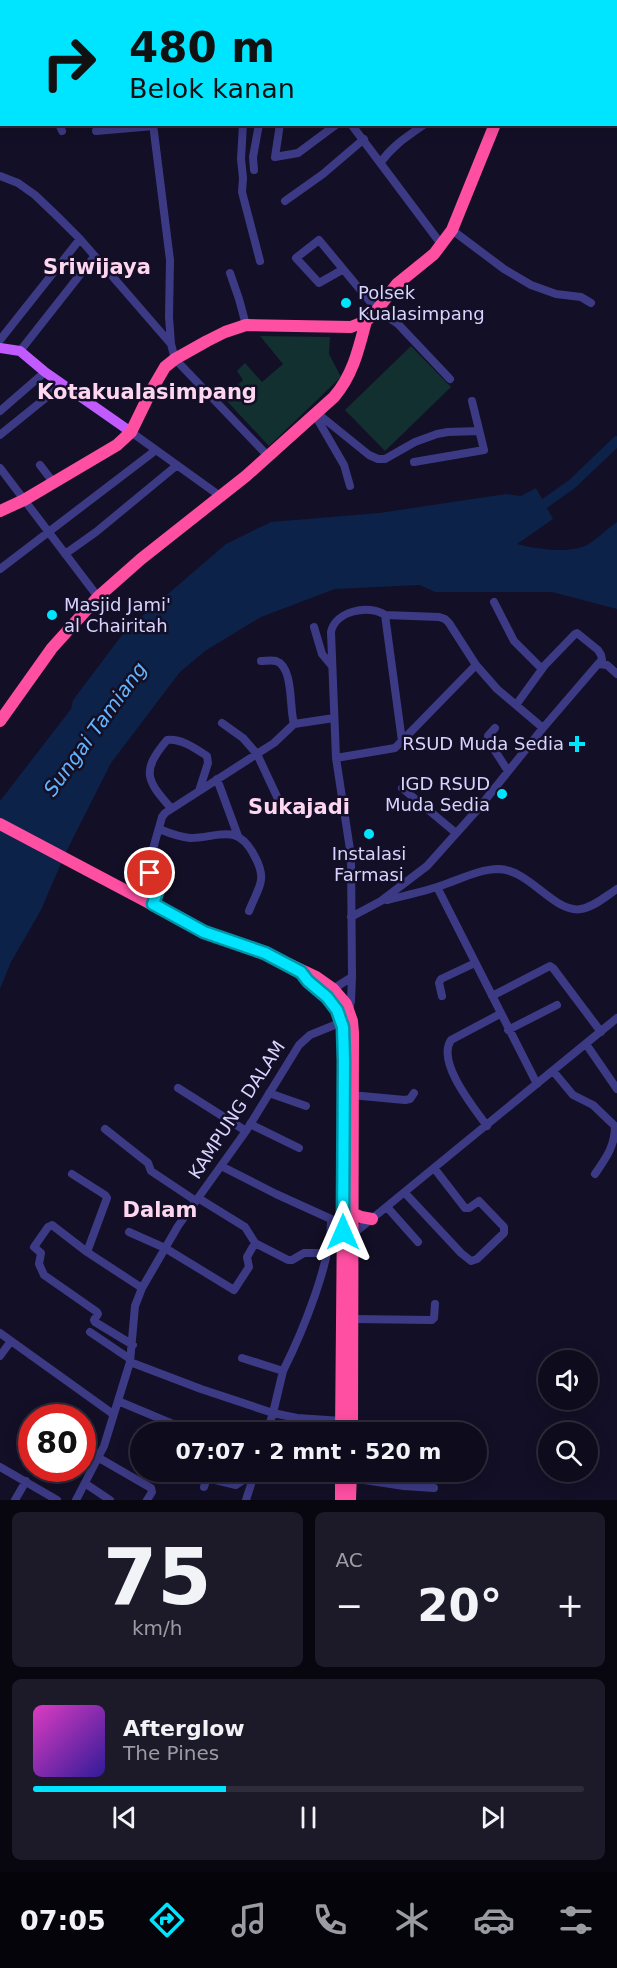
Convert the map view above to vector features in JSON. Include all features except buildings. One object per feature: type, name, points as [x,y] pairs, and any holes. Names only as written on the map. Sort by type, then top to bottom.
[{"type":"highway","points":[[0,511],[24,500],[112,449],[131,432],[165,367],[175,359],[225,332],[246,326],[351,327],[366,321],[397,284],[434,254],[452,230],[494,126]]},
{"type":"highway","points":[[0,721],[52,648],[98,597],[268,456],[316,414],[344,385],[355,362],[366,321]]},
{"type":"highway","points":[[351,327],[361,339]]},
{"type":"highway","points":[[0,824],[204,932],[265,953],[301,972],[316,977],[342,997],[349,1011],[353,1033],[342,1233],[341,1422]]},
{"type":"highway","points":[[301,972],[333,1003],[342,1022],[352,1213],[342,1233],[352,1319],[352,1422]]},
{"type":"highway","points":[[352,1213],[372,1218]]},
{"type":"highway","points":[[341,1500],[346,1482]]},
{"type":"highway","points":[[349,1482],[350,1500]]},
{"type":"main road","points":[[0,348],[20,351],[45,372],[131,432]]},
{"type":"street","points":[[96,131],[144,126]]},
{"type":"street","points":[[154,126],[170,260],[169,317],[171,344],[175,359],[268,456]]},
{"type":"street","points":[[243,126],[242,192],[260,261]]},
{"type":"street","points":[[254,170],[259,126]]},
{"type":"street","points":[[280,126],[274,157],[298,153],[334,126]]},
{"type":"street","points":[[353,126],[441,244]]},
{"type":"street","points":[[381,162],[398,142],[422,126]]},
{"type":"street","points":[[285,201],[323,174],[364,139]]},
{"type":"street","points":[[0,176],[18,183],[35,195],[80,239],[171,344]]},
{"type":"street","points":[[452,230],[504,269],[531,285],[556,294],[585,298],[591,303]]},
{"type":"street","points":[[0,340],[80,239]]},
{"type":"street","points":[[342,270],[320,283],[296,258],[318,240],[377,310],[398,324],[450,379]]},
{"type":"street","points":[[20,351],[94,257]]},
{"type":"street","points":[[230,273],[246,326]]},
{"type":"street","points":[[149,319],[159,323],[169,317]]},
{"type":"street","points":[[0,411],[45,372]]},
{"type":"street","points":[[0,435],[63,384]]},
{"type":"street","points":[[414,462],[482,452],[484,448],[472,402]]},
{"type":"street","points":[[316,414],[369,455],[378,459],[385,459],[415,442],[437,434],[479,431]]},
{"type":"street","points":[[316,414],[344,465],[350,486]]},
{"type":"street","points":[[131,432],[220,496]]},
{"type":"street","points":[[0,569],[156,450]]},
{"type":"street","points":[[40,465],[53,482]]},
{"type":"street","points":[[65,554],[96,532],[176,466]]},
{"type":"street","points":[[0,468],[98,597]]},
{"type":"street","points":[[494,602],[514,641],[542,669]]},
{"type":"street","points":[[349,1011],[352,977],[351,856],[336,758],[331,632],[335,622],[345,615],[361,611],[445,619],[476,665],[497,689],[543,728]]},
{"type":"street","points":[[385,615],[402,741]]},
{"type":"street","points":[[314,627],[322,654],[332,666]]},
{"type":"street","points":[[351,917],[381,902],[420,872],[478,809],[543,728],[602,660],[600,653],[576,633],[542,669],[516,705]]},
{"type":"street","points":[[261,661],[275,661],[286,671],[294,724]]},
{"type":"street","points":[[598,664],[607,665],[617,674]]},
{"type":"street","points":[[336,758],[393,749],[476,665]]},
{"type":"street","points":[[153,904],[157,892],[151,881],[150,860],[162,817],[171,808],[278,740],[294,724],[334,718]]},
{"type":"street","points":[[222,723],[243,738],[257,754],[279,801]]},
{"type":"street","points":[[495,728],[489,734],[488,740],[508,771]]},
{"type":"street","points":[[171,808],[155,790],[149,774],[167,740],[173,739],[207,756],[208,763],[199,791]]},
{"type":"street","points":[[217,779],[238,836]]},
{"type":"street","points":[[402,788],[456,833]]},
{"type":"street","points":[[159,829],[185,837],[224,833],[238,836],[249,844],[262,871],[249,911]]},
{"type":"street","points":[[381,902],[492,870],[511,871],[525,878],[561,905],[573,910],[584,909],[617,889]]},
{"type":"street","points":[[437,887],[537,1084]]},
{"type":"street","points":[[442,996],[439,983],[441,978],[475,963]]},
{"type":"street","points":[[492,996],[550,966],[601,1032]]},
{"type":"street","points":[[333,989],[352,977]]},
{"type":"street","points":[[508,1030],[557,1005]]},
{"type":"street","points":[[487,1126],[458,1082],[451,1067],[447,1047],[456,1036],[500,1014]]},
{"type":"street","points":[[270,1422],[283,1371],[297,1343],[326,1253],[342,1233],[372,1218],[405,1193],[617,1018]]},
{"type":"street","name":"KAMPUNG DALAM","points":[[76,1500],[99,1458],[118,1401],[130,1360],[135,1306],[142,1288],[165,1248],[248,1128],[299,1045],[306,1037],[342,1022]]},
{"type":"street","points":[[586,1044],[617,1089]]},
{"type":"street","points":[[553,1071],[576,1098],[593,1105],[615,1126],[613,1146],[595,1174]]},
{"type":"street","points":[[178,1088],[248,1128],[299,1148]]},
{"type":"street","points":[[269,1093],[306,1106]]},
{"type":"street","points":[[351,1095],[405,1100],[410,1099],[414,1093]]},
{"type":"street","points":[[105,1129],[148,1163],[151,1171],[245,1227],[255,1243],[289,1260],[304,1253],[326,1253]]},
{"type":"street","points":[[221,1166],[276,1194],[328,1216],[342,1233]]},
{"type":"street","points":[[405,1193],[462,1253],[471,1261],[477,1259],[504,1233],[504,1227],[479,1201],[465,1208],[434,1168]]},
{"type":"street","points":[[72,1174],[105,1195],[106,1198],[87,1252]]},
{"type":"street","points":[[387,1207],[418,1242]]},
{"type":"street","points":[[133,1345],[95,1322],[97,1312],[44,1275],[39,1264],[41,1253],[33,1247],[51,1224],[87,1252],[142,1288]]},
{"type":"street","points":[[129,1232],[165,1248],[234,1290],[249,1266],[247,1257],[255,1243]]},
{"type":"street","points":[[352,1319],[432,1320],[435,1304]]},
{"type":"street","points":[[0,1332],[113,1414]]},
{"type":"street","points":[[90,1332],[130,1360],[201,1389],[273,1413],[317,1422]]},
{"type":"street","points":[[0,1356],[11,1341]]},
{"type":"street","points":[[242,1358],[283,1371]]},
{"type":"street","points":[[118,1401],[163,1422]]},
{"type":"street","points":[[99,1458],[151,1488],[152,1492],[147,1500]]},
{"type":"street","points":[[0,1467],[18,1477]]},
{"type":"street","points":[[15,1500],[25,1482]]},
{"type":"street","points":[[28,1482],[57,1500]]},
{"type":"street","points":[[222,1482],[236,1485],[240,1482]]},
{"type":"street","points":[[246,1500],[251,1482]]},
{"type":"street","points":[[385,1482],[434,1488]]},
{"type":"street","points":[[86,1484],[110,1500]]},
{"type":"green space","points":[[260,336],[330,337],[329,354],[341,377],[269,446],[224,398],[243,380],[237,371],[245,363],[262,382],[283,364]]},
{"type":"green space","points":[[411,346],[451,387],[385,451],[345,410]]},
{"type":"water","name":"Sungai Tamiang","points":[[536,488],[553,519],[517,544],[552,550],[580,548],[591,543],[617,522],[617,609],[552,592],[435,592],[420,585],[335,589],[261,617],[205,651],[180,672],[111,763],[64,856],[41,910],[11,962],[0,989],[0,801],[71,709],[73,700],[125,631],[226,544],[271,522],[379,513],[506,494],[521,496]]},
{"type":"waterway","points":[[534,511],[572,484],[617,441]]},
{"type":"place","name":"Polsek Kualasimpang","points":[[346,303]]},
{"type":"place","name":"Masjid Jami' al Chairitah","points":[[52,615]]},
{"type":"place","name":"RSUD Muda Sedia","points":[[577,744]]},
{"type":"place","name":"IGD RSUD Muda Sedia","points":[[502,794]]},
{"type":"place","name":"Instalasi Farmasi","points":[[369,834]]},
{"type":"district","name":"Sriwijaya","points":[[97,267]]},
{"type":"district","name":"Kotakualasimpang","points":[[147,392]]},
{"type":"district","name":"Sukajadi","points":[[299,807]]},
{"type":"district","name":"Dalam","points":[[160,1210]]},
{"type":"route","points":[[150,873],[152,884],[157,892],[153,904],[204,932],[265,953],[301,972],[333,1003],[337,1010],[343,1027],[344,1061],[343,1232]]}]
